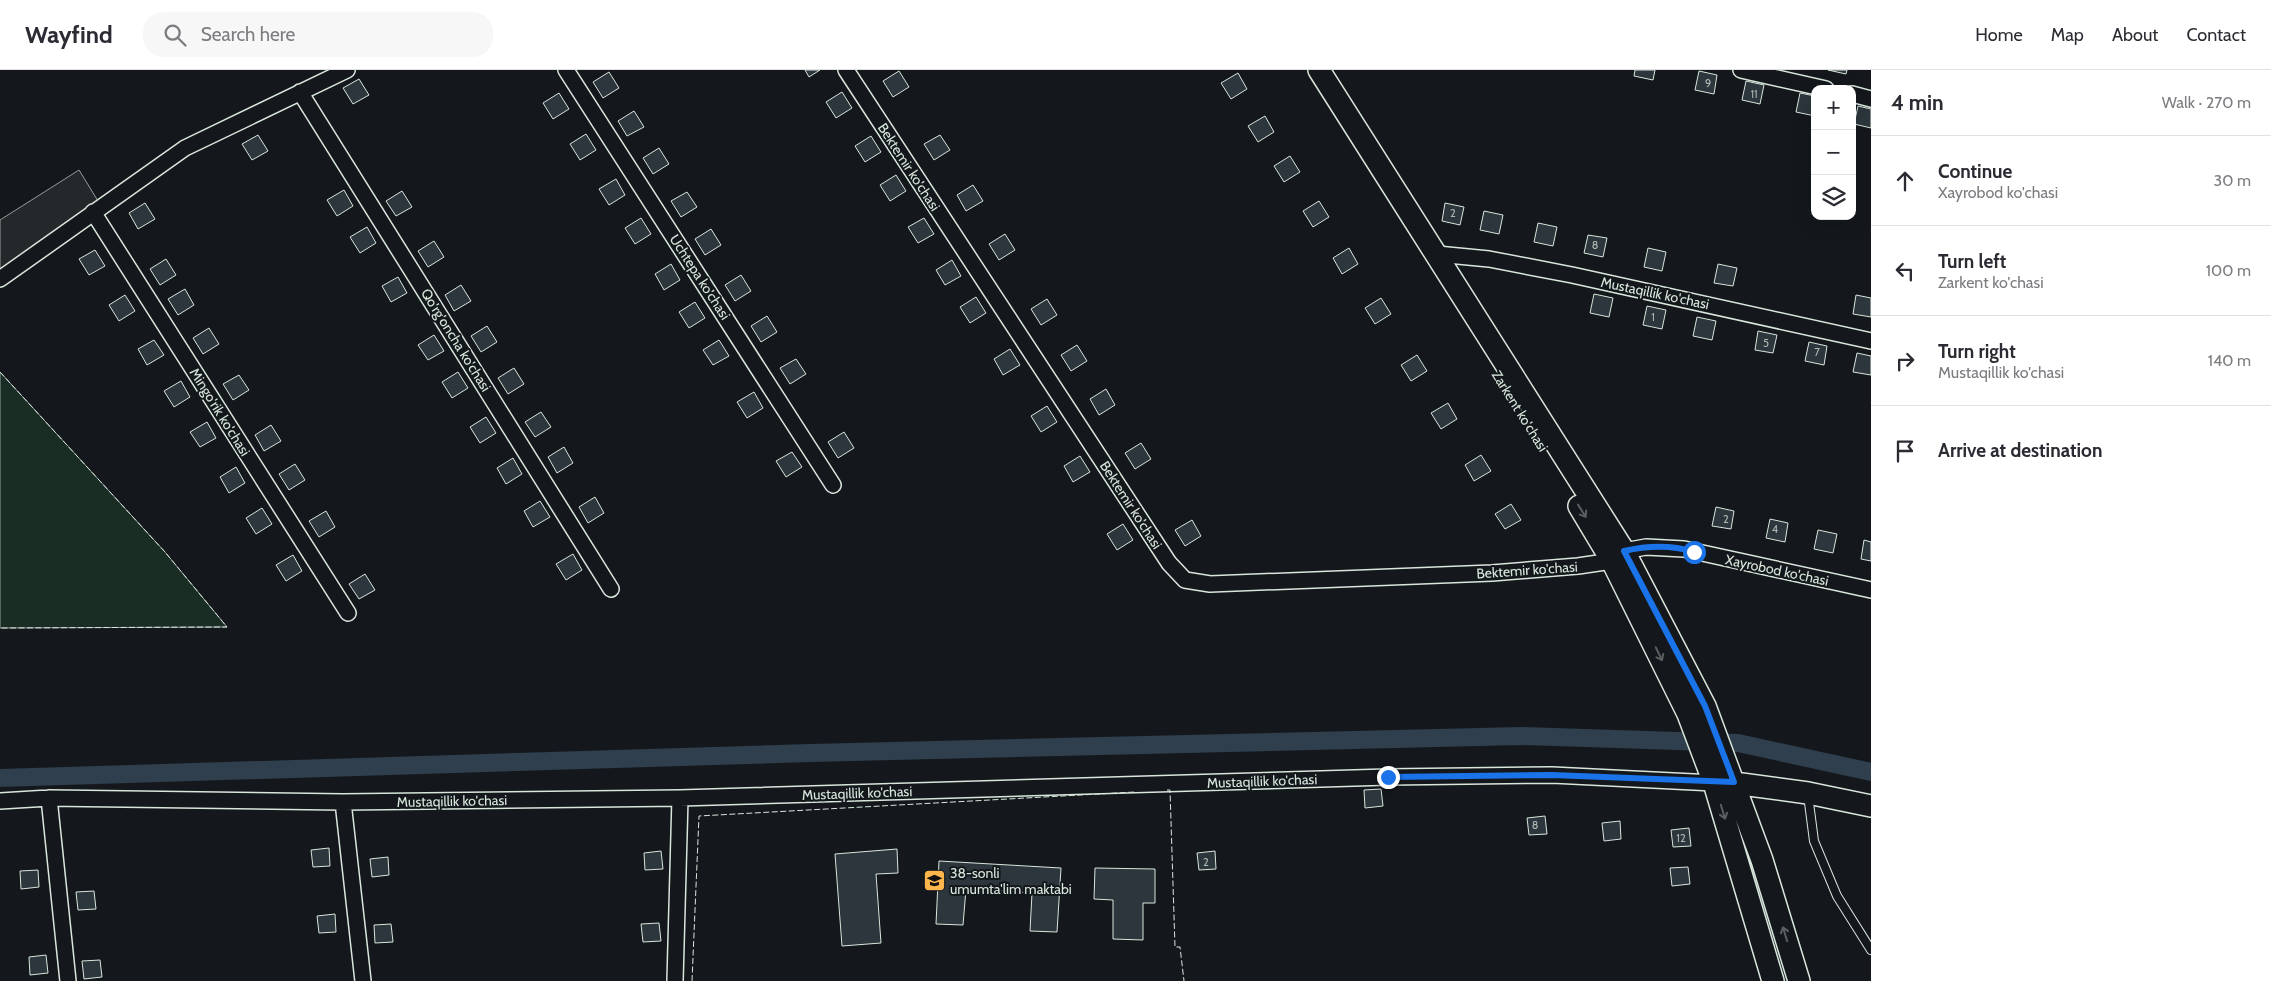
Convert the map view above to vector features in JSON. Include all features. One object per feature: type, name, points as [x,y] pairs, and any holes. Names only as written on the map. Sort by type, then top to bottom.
[{"type":"main road","name":"Zarkent ko'chasi","points":[[1305,70],[1618,556]]},
{"type":"main road","name":"Zarkent ko'chasi","points":[[1319,70],[1437,254],[1618,556],[1696,710],[1718,766]]},
{"type":"main road","points":[[1718,766],[1808,793],[1871,806]]},
{"type":"main road","points":[[1718,766],[1773,981]]},
{"type":"main road","points":[[1718,766],[1762,860],[1799,981]]},
{"type":"street","points":[[0,279],[185,148],[347,70]]},
{"type":"street","name":"Uchtepa ko'chasi","points":[[566,70],[833,484]]},
{"type":"street","name":"Bektemir ko'chasi","points":[[846,70],[1169,563],[1185,580],[1210,584],[1482,573],[1578,566],[1618,556]]},
{"type":"street","points":[[1741,70],[1811,86]]},
{"type":"street","name":"Qo'rg'oncha ko'chasi","points":[[300,92],[611,589]]},
{"type":"street","points":[[1856,95],[1871,98]]},
{"type":"street","name":"Mingo'rik ko'chasi","points":[[93,212],[348,613]]},
{"type":"street","name":"Mustaqillik ko'chasi","points":[[1437,254],[1489,259],[1572,275],[1871,341]]},
{"type":"street","name":"Xayrobod ko'chasi","points":[[1618,556],[1646,547],[1684,549],[1871,590]]},
{"type":"street","name":"Mustaqillik ko'chasi","points":[[0,801],[48,798],[342,802],[680,798],[1388,777],[1552,775],[1718,766]]},
{"type":"street","points":[[48,798],[68,981]]},
{"type":"street","points":[[675,981],[680,798]]},
{"type":"street","points":[[342,802],[363,981]]},
{"type":"lane","points":[[1808,793],[1814,842],[1837,896],[1871,950]]},
{"type":"green space","points":[[0,372],[165,552],[227,627],[0,628]]},
{"type":"shaded area","points":[[79,170],[98,201],[0,269],[0,220]]},
{"type":"building","points":[[805,70],[820,70],[809,77]]},
{"type":"building","points":[[1635,70],[1655,70],[1653,80],[1634,76]]},
{"type":"building","points":[[1828,70],[1847,70],[1846,74]]},
{"type":"building","points":[[899,71],[909,87],[893,97],[883,81]]},
{"type":"building","points":[[1699,71],[1717,75],[1714,94],[1695,90]]},
{"type":"building","points":[[609,72],[619,88],[603,98],[593,82]]},
{"type":"building","points":[[1238,73],[1247,89],[1231,99],[1221,83]]},
{"type":"building","points":[[359,79],[369,95],[353,104],[343,88]]},
{"type":"building","points":[[1746,81],[1764,85],[1760,104],[1742,100]]},
{"type":"building","points":[[842,92],[852,108],[836,118],[826,102]]},
{"type":"building","points":[[559,93],[569,109],[553,119],[543,103]]},
{"type":"building","points":[[1800,93],[1811,95],[1811,115],[1796,112]]},
{"type":"building","points":[[1858,106],[1871,109],[1871,128],[1856,124]]},
{"type":"building","points":[[634,111],[644,127],[627,136],[618,121]]},
{"type":"building","points":[[1265,116],[1274,132],[1258,142],[1248,126]]},
{"type":"building","points":[[586,134],[596,150],[580,160],[570,144]]},
{"type":"building","points":[[258,135],[268,151],[252,160],[242,144]]},
{"type":"building","points":[[940,135],[950,150],[934,160],[924,144]]},
{"type":"building","points":[[871,136],[881,152],[865,162],[855,146]]},
{"type":"building","points":[[659,148],[669,164],[653,174],[643,158]]},
{"type":"building","points":[[1290,156],[1300,172],[1284,182],[1274,166]]},
{"type":"building","points":[[896,175],[906,191],[890,201],[880,185]]},
{"type":"building","points":[[616,179],[625,195],[609,205],[599,189]]},
{"type":"building","points":[[973,185],[983,201],[966,211],[957,195]]},
{"type":"building","points":[[344,190],[353,206],[337,216],[327,200]]},
{"type":"building","points":[[402,191],[412,207],[396,216],[386,201]]},
{"type":"building","points":[[687,192],[697,207],[681,217],[671,201]]},
{"type":"building","points":[[1319,201],[1329,217],[1313,227],[1303,211]]},
{"type":"building","points":[[145,203],[155,219],[138,229],[129,213]]},
{"type":"building","points":[[1445,203],[1464,207],[1460,225],[1442,221]]},
{"type":"building","points":[[1484,211],[1503,215],[1499,234],[1480,230]]},
{"type":"building","points":[[641,218],[651,234],[635,244],[625,228]]},
{"type":"building","points":[[924,218],[934,234],[918,243],[908,227]]},
{"type":"building","points":[[1538,223],[1557,227],[1553,246],[1534,242]]},
{"type":"building","points":[[367,227],[376,243],[360,253],[350,237]]},
{"type":"building","points":[[711,229],[721,245],[705,255],[695,239]]},
{"type":"building","points":[[1005,234],[1015,250],[999,260],[989,244]]},
{"type":"building","points":[[1588,235],[1607,238],[1603,257],[1584,253]]},
{"type":"building","points":[[434,241],[444,257],[428,267],[418,251]]},
{"type":"building","points":[[1349,248],[1358,264],[1342,274],[1333,258]]},
{"type":"building","points":[[1648,248],[1666,252],[1662,271],[1644,267]]},
{"type":"building","points":[[95,250],[105,266],[89,275],[79,259]]},
{"type":"building","points":[[166,259],[176,275],[160,285],[150,269]]},
{"type":"building","points":[[952,260],[961,276],[945,285],[936,270]]},
{"type":"building","points":[[671,264],[680,280],[664,290],[655,274]]},
{"type":"building","points":[[1718,264],[1737,268],[1733,286],[1714,283]]},
{"type":"building","points":[[741,275],[751,291],[735,301],[725,285]]},
{"type":"building","points":[[398,277],[407,293],[391,302],[382,286]]},
{"type":"building","points":[[461,285],[471,301],[454,311],[445,295]]},
{"type":"building","points":[[185,289],[194,305],[178,315],[168,299]]},
{"type":"building","points":[[1594,294],[1613,298],[1609,317],[1590,313]]},
{"type":"building","points":[[125,295],[135,311],[119,321],[109,305]]},
{"type":"building","points":[[1856,295],[1871,298],[1871,317],[1853,314]]},
{"type":"building","points":[[976,297],[986,313],[970,323],[960,307]]},
{"type":"building","points":[[1381,298],[1391,314],[1375,324],[1365,308]]},
{"type":"building","points":[[1047,299],[1057,315],[1041,325],[1031,309]]},
{"type":"building","points":[[695,302],[705,318],[689,328],[679,312]]},
{"type":"building","points":[[1647,306],[1666,310],[1662,329],[1643,325]]},
{"type":"building","points":[[767,316],[777,332],[761,342],[751,326]]},
{"type":"building","points":[[1697,317],[1716,321],[1712,340],[1693,336]]},
{"type":"building","points":[[487,326],[497,342],[481,352],[471,336]]},
{"type":"building","points":[[209,328],[219,344],[203,354],[193,338]]},
{"type":"building","points":[[1758,331],[1777,335],[1773,353],[1755,350]]},
{"type":"building","points":[[434,335],[444,351],[428,360],[418,345]]},
{"type":"building","points":[[154,340],[164,355],[147,365],[138,349]]},
{"type":"building","points":[[719,340],[729,356],[713,365],[703,350]]},
{"type":"building","points":[[1809,342],[1827,346],[1824,365],[1805,361]]},
{"type":"building","points":[[1077,345],[1087,361],[1071,371],[1061,355]]},
{"type":"building","points":[[1010,349],[1020,365],[1003,375],[994,359]]},
{"type":"building","points":[[1857,353],[1871,356],[1871,375],[1853,372]]},
{"type":"building","points":[[1417,355],[1427,371],[1411,381],[1401,365]]},
{"type":"building","points":[[796,359],[806,374],[790,384],[780,368]]},
{"type":"building","points":[[514,368],[524,384],[508,394],[498,378]]},
{"type":"building","points":[[458,372],[468,388],[452,398],[442,382]]},
{"type":"building","points":[[239,375],[249,390],[233,400],[223,384]]},
{"type":"building","points":[[181,381],[190,397],[174,407],[164,391]]},
{"type":"building","points":[[1106,389],[1115,405],[1099,415],[1090,399]]},
{"type":"building","points":[[754,392],[763,408],[747,418],[737,402]]},
{"type":"building","points":[[1448,403],[1457,419],[1441,429],[1431,413]]},
{"type":"building","points":[[1047,406],[1057,422],[1041,432],[1031,416]]},
{"type":"building","points":[[541,412],[551,427],[535,437],[525,422]]},
{"type":"building","points":[[486,417],[496,433],[480,443],[470,427]]},
{"type":"building","points":[[207,422],[216,438],[200,447],[190,432]]},
{"type":"building","points":[[271,425],[281,441],[264,451],[255,435]]},
{"type":"building","points":[[844,432],[854,448],[838,458],[828,442]]},
{"type":"building","points":[[1141,443],[1151,459],[1135,469],[1125,453]]},
{"type":"building","points":[[564,447],[573,463],[557,473],[548,457]]},
{"type":"building","points":[[792,452],[802,467],[786,477],[776,461]]},
{"type":"building","points":[[1481,455],[1491,471],[1474,481],[1465,465]]},
{"type":"building","points":[[1080,456],[1090,472],[1073,482],[1064,466]]},
{"type":"building","points":[[513,458],[522,474],[506,484],[497,468]]},
{"type":"building","points":[[295,464],[305,480],[289,490],[279,474]]},
{"type":"building","points":[[236,467],[245,483],[229,493],[220,477]]},
{"type":"building","points":[[595,497],[604,513],[588,523],[579,507]]},
{"type":"building","points":[[540,501],[550,517],[533,527],[524,511]]},
{"type":"building","points":[[1511,504],[1521,520],[1505,529],[1495,514]]},
{"type":"building","points":[[1716,507],[1734,511],[1731,529],[1712,526]]},
{"type":"building","points":[[262,508],[272,524],[256,534],[246,518]]},
{"type":"building","points":[[326,511],[335,527],[319,537],[309,521]]},
{"type":"building","points":[[1770,519],[1788,523],[1785,542],[1766,538]]},
{"type":"building","points":[[1192,520],[1201,536],[1185,546],[1175,530]]},
{"type":"building","points":[[1123,524],[1133,540],[1117,550],[1107,534]]},
{"type":"building","points":[[1818,530],[1837,534],[1833,553],[1814,549]]},
{"type":"building","points":[[1864,540],[1871,542],[1871,561],[1861,559]]},
{"type":"building","points":[[573,554],[582,570],[566,580],[556,564]]},
{"type":"building","points":[[293,555],[302,571],[286,581],[276,565]]},
{"type":"building","points":[[365,574],[375,590],[359,599],[349,584]]},
{"type":"building","points":[[1381,789],[1383,806],[1365,808],[1364,790]]},
{"type":"building","points":[[1545,816],[1547,834],[1529,835],[1527,818]]},
{"type":"building","points":[[1620,821],[1621,839],[1604,841],[1602,823]]},
{"type":"building","points":[[1689,828],[1691,846],[1673,847],[1671,830]]},
{"type":"building","points":[[329,848],[330,866],[313,867],[311,850]]},
{"type":"building","points":[[897,849],[898,873],[876,874],[881,943],[842,946],[835,854]]},
{"type":"building","points":[[661,851],[663,869],[645,870],[644,853]]},
{"type":"building","points":[[1215,851],[1216,869],[1199,870],[1197,853]]},
{"type":"building","points":[[388,857],[389,875],[372,877],[370,859]]},
{"type":"building","points":[[939,861],[1061,868],[1057,932],[1030,931],[1032,893],[966,889],[963,925],[936,924]]},
{"type":"building","points":[[1688,867],[1690,884],[1672,886],[1670,868]]},
{"type":"building","points":[[1095,868],[1155,869],[1155,903],[1143,903],[1143,940],[1113,939],[1113,900],[1094,899]]},
{"type":"building","points":[[38,870],[39,887],[21,889],[20,871]]},
{"type":"building","points":[[94,891],[96,909],[78,910],[76,892]]},
{"type":"building","points":[[335,914],[336,932],[319,933],[317,916]]},
{"type":"building","points":[[659,923],[661,941],[643,942],[641,924]]},
{"type":"building","points":[[391,924],[393,942],[375,943],[374,925]]},
{"type":"building","points":[[46,955],[48,973],[30,975],[29,957]]},
{"type":"building","points":[[100,960],[102,977],[84,979],[82,961]]},
{"type":"waterway","points":[[0,778],[810,753],[1521,736],[1738,743],[1871,772]]},
{"type":"fence","points":[[0,372],[165,552],[227,627],[0,628]]},
{"type":"fence","points":[[1167,790],[1170,790],[1175,947],[1180,947],[1184,981]]},
{"type":"fence","points":[[692,981],[699,816],[1135,792]]},
{"type":"place","name":"38-sonli umumta'lim maktabi","points":[[934,881]]},
{"type":"route","points":[[1388,777],[1552,775],[1714,783],[1734,782],[1705,706],[1624,551],[1646,547],[1684,549],[1694,552]]}]
